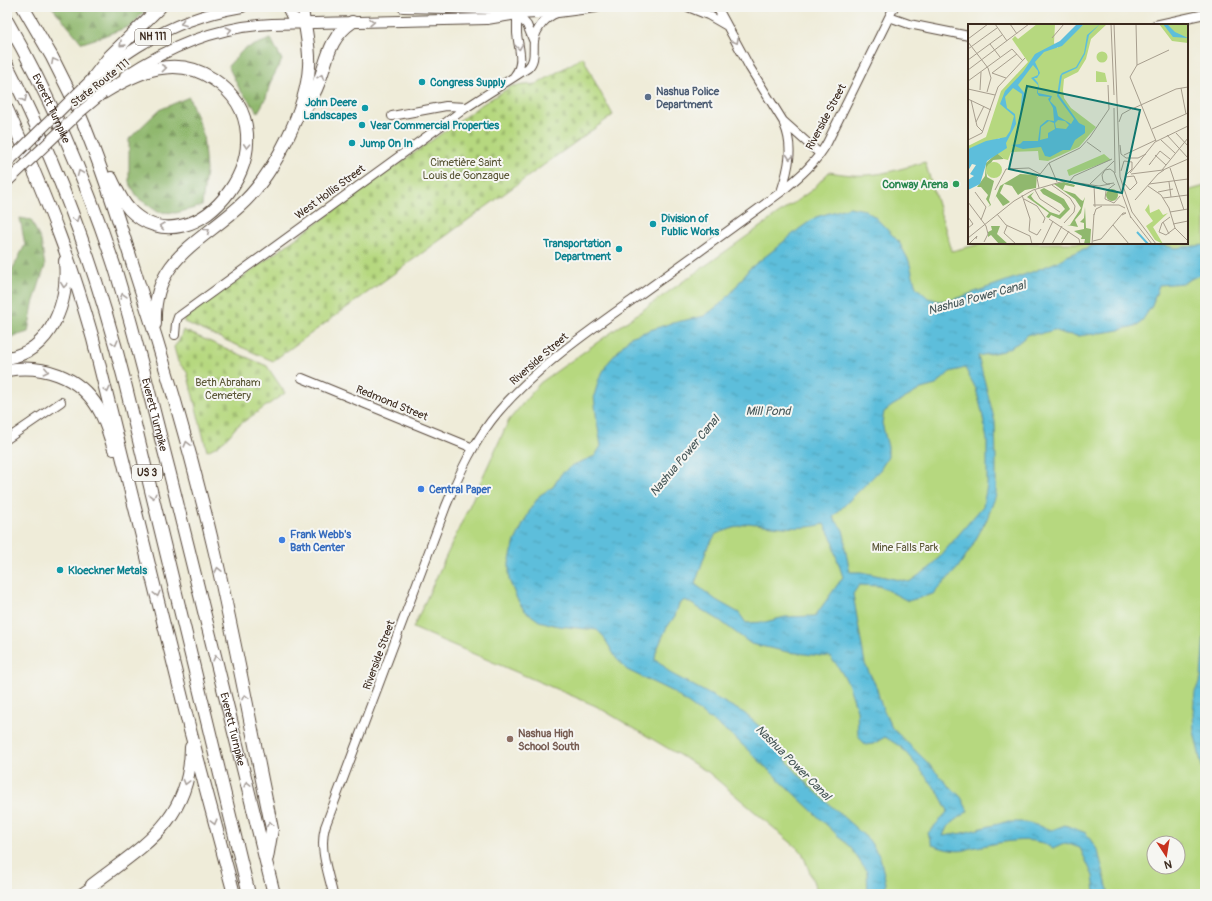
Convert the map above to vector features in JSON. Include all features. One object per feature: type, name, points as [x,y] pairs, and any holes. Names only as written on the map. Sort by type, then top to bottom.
[{"type":"highway","points":[[23,7],[52,57],[121,198],[130,210],[142,220],[152,224],[163,226],[184,225],[208,214],[225,199],[242,170],[246,155],[247,140],[245,124],[240,110],[232,96],[221,84],[196,71],[186,68],[170,67],[154,69],[143,73],[103,93]]},
{"type":"highway","points":[[93,78],[110,56],[160,7]]},
{"type":"highway","name":"Everett Turnpike","points":[[7,21],[40,84],[75,161],[95,212],[122,292],[184,529],[274,894]]},
{"type":"highway","points":[[160,349],[156,331],[155,311],[160,286],[168,270],[185,249],[238,207],[256,189],[268,172],[288,135],[309,103],[316,89],[335,38],[342,29],[352,22]]},
{"type":"highway","points":[[288,135],[302,102],[309,72],[309,56],[305,24]]},
{"type":"highway","name":"Everett Turnpike","points":[[7,65],[31,114],[65,191],[87,250],[110,324],[249,894]]},
{"type":"highway","points":[[77,108],[106,180],[160,349],[215,553],[272,829],[266,863]]},
{"type":"highway","points":[[7,109],[59,232],[73,272],[95,346],[190,730],[234,894]]},
{"type":"highway","points":[[7,115],[16,129]]},
{"type":"highway","points":[[7,358],[21,354],[36,346],[46,336],[56,320],[63,296],[65,276],[64,256],[59,232]]},
{"type":"highway","points":[[7,370],[28,368],[50,371],[71,381],[90,397],[98,409],[106,426],[141,529]]},
{"type":"highway","points":[[92,885],[152,838],[162,829],[173,813],[182,795],[189,771],[191,754],[190,730]]},
{"type":"main road","name":"State Route 111","points":[[7,163],[93,78],[134,49],[162,32],[196,18],[224,9],[242,7]]},
{"type":"main road","points":[[287,7],[290,15],[295,20],[305,24],[303,7]]},
{"type":"main road","name":"NH 111","points":[[403,7],[493,9],[517,14]]},
{"type":"main road","name":"West Hollis Street","points":[[517,14],[558,12],[596,7]]},
{"type":"main road","name":"State Route 111","points":[[7,182],[79,113],[128,74],[158,56],[198,38],[224,30],[249,26],[487,19],[517,14]]},
{"type":"street","points":[[688,7],[708,15],[728,27]]},
{"type":"street","points":[[717,7],[750,68],[783,121],[789,136],[790,151],[788,170],[781,192]]},
{"type":"street","name":"Riverside Street","points":[[333,894],[323,850],[322,838],[325,827],[446,506],[463,466],[473,448],[498,412],[527,380],[588,333],[781,192],[799,177],[820,154],[894,7]]},
{"type":"street","name":"West Hollis Street","points":[[175,335],[178,317],[467,107],[528,68],[533,63],[534,43],[537,31],[543,22],[558,12]]},
{"type":"street","name":"West Hollis Street","points":[[517,14],[525,22],[534,43]]},
{"type":"street","points":[[514,78],[521,62],[517,14]]},
{"type":"street","points":[[1160,24],[1205,14]]},
{"type":"street","points":[[889,17],[909,24],[968,36]]},
{"type":"street","points":[[392,116],[446,106],[467,107]]},
{"type":"street","points":[[783,121],[820,154]]},
{"type":"street","name":"Redmond Street","points":[[302,378],[473,448]]},
{"type":"street","points":[[7,439],[61,402]]},
{"type":"street","points":[[79,894],[92,885]]},
{"type":"green space","points":[[52,7],[147,7],[133,25],[82,43]]},
{"type":"green space","points":[[271,39],[282,60],[270,83],[266,98],[258,112],[240,90],[228,66],[244,49]]},
{"type":"green space","name":"Cimetière Saint Louis de Gonzague","points":[[583,57],[613,115],[273,361],[184,322],[184,319],[481,105],[512,86],[537,84]]},
{"type":"green space","points":[[189,97],[203,134],[206,170],[202,206],[176,213],[158,212],[138,198],[129,182],[129,139],[159,110]]},
{"type":"green space","name":"Mine Falls Park","points":[[925,162],[952,251],[980,244],[1188,244],[1188,191],[1205,186],[1205,894],[818,894],[802,852],[708,772],[596,706],[413,628],[509,420],[540,383],[812,190],[829,172],[853,175],[889,172]]},
{"type":"green space","points":[[20,218],[31,220],[41,241],[45,266],[33,304],[28,332],[9,338],[7,337],[7,277],[25,245]]},
{"type":"green space","name":"Beth Abraham Cemetery","points":[[183,330],[267,366],[285,393],[236,427],[229,436],[217,446],[207,451],[187,372],[178,362],[174,347],[179,341]]},
{"type":"water","name":"Mill Pond","points":[[850,207],[865,210],[875,217],[899,242],[909,261],[916,287],[928,298],[939,301],[955,299],[1032,272],[1091,246],[1100,244],[1157,244],[1175,248],[1205,245],[1205,272],[1183,283],[1159,285],[1152,306],[1139,325],[1114,331],[1079,336],[1065,334],[1054,330],[1040,334],[1029,334],[1018,343],[1003,351],[978,356],[995,422],[996,495],[987,519],[971,548],[957,569],[933,594],[908,601],[879,586],[859,585],[853,594],[865,664],[876,686],[881,704],[892,728],[961,797],[968,811],[947,827],[943,836],[963,833],[1005,822],[1026,822],[1052,830],[1065,825],[1086,833],[1098,851],[1109,894],[1094,894],[1093,876],[1080,848],[1066,843],[1053,849],[1043,843],[1026,840],[997,843],[962,851],[932,845],[928,833],[948,811],[938,792],[901,747],[885,737],[873,744],[865,745],[858,735],[857,710],[848,683],[837,665],[830,657],[788,652],[751,644],[719,620],[685,600],[679,604],[675,616],[666,629],[656,652],[655,660],[662,664],[670,673],[744,713],[766,732],[789,764],[810,787],[869,840],[880,857],[886,883],[885,894],[868,894],[867,872],[851,848],[733,736],[671,691],[627,670],[616,658],[603,636],[597,630],[558,626],[539,621],[524,610],[517,599],[509,580],[509,563],[515,541],[531,508],[540,495],[553,487],[561,474],[573,465],[595,456],[601,446],[594,396],[599,379],[607,364],[630,337],[668,324],[704,316],[719,305],[732,292],[749,269],[816,217]],"holes":[[[965,368],[976,389],[987,440],[987,485],[983,506],[931,567],[909,582],[861,572],[850,572],[843,530],[833,517],[880,470],[888,457],[888,447],[882,423],[884,412],[921,389],[936,385],[950,372]],[[748,523],[796,528],[824,524],[834,543],[834,550],[843,577],[815,616],[785,617],[765,622],[746,623],[739,613],[716,600],[695,584],[708,546],[716,534]]]},
{"type":"water","points":[[1205,617],[1205,787],[1194,731],[1193,713],[1195,692],[1201,678]]},
{"type":"place","name":"Congress Supply","points":[[422,82]]},
{"type":"place","name":"Nashua Police Department","points":[[648,97]]},
{"type":"place","name":"John Deere Landscapes","points":[[365,108]]},
{"type":"place","name":"Vear Commercial Properties","points":[[362,125]]},
{"type":"place","name":"Jump On In","points":[[352,143]]},
{"type":"place","name":"Conway Arena","points":[[956,184]]},
{"type":"place","name":"Division of Public Works","points":[[653,224]]},
{"type":"place","name":"Transportation Department","points":[[619,249]]},
{"type":"place","name":"Central Paper","points":[[421,489]]},
{"type":"place","name":"Frank Webb's Bath Center","points":[[282,540]]},
{"type":"place","name":"Kloeckner Metals","points":[[60,570]]},
{"type":"place","name":"Nashua High School South","points":[[510,739]]},
{"type":"water label","name":"Nashua Power Canal","points":[[977,298]]},
{"type":"water label","name":"Nashua Power Canal","points":[[685,456]]},
{"type":"water label","name":"Nashua Power Canal","points":[[793,763]]}]
